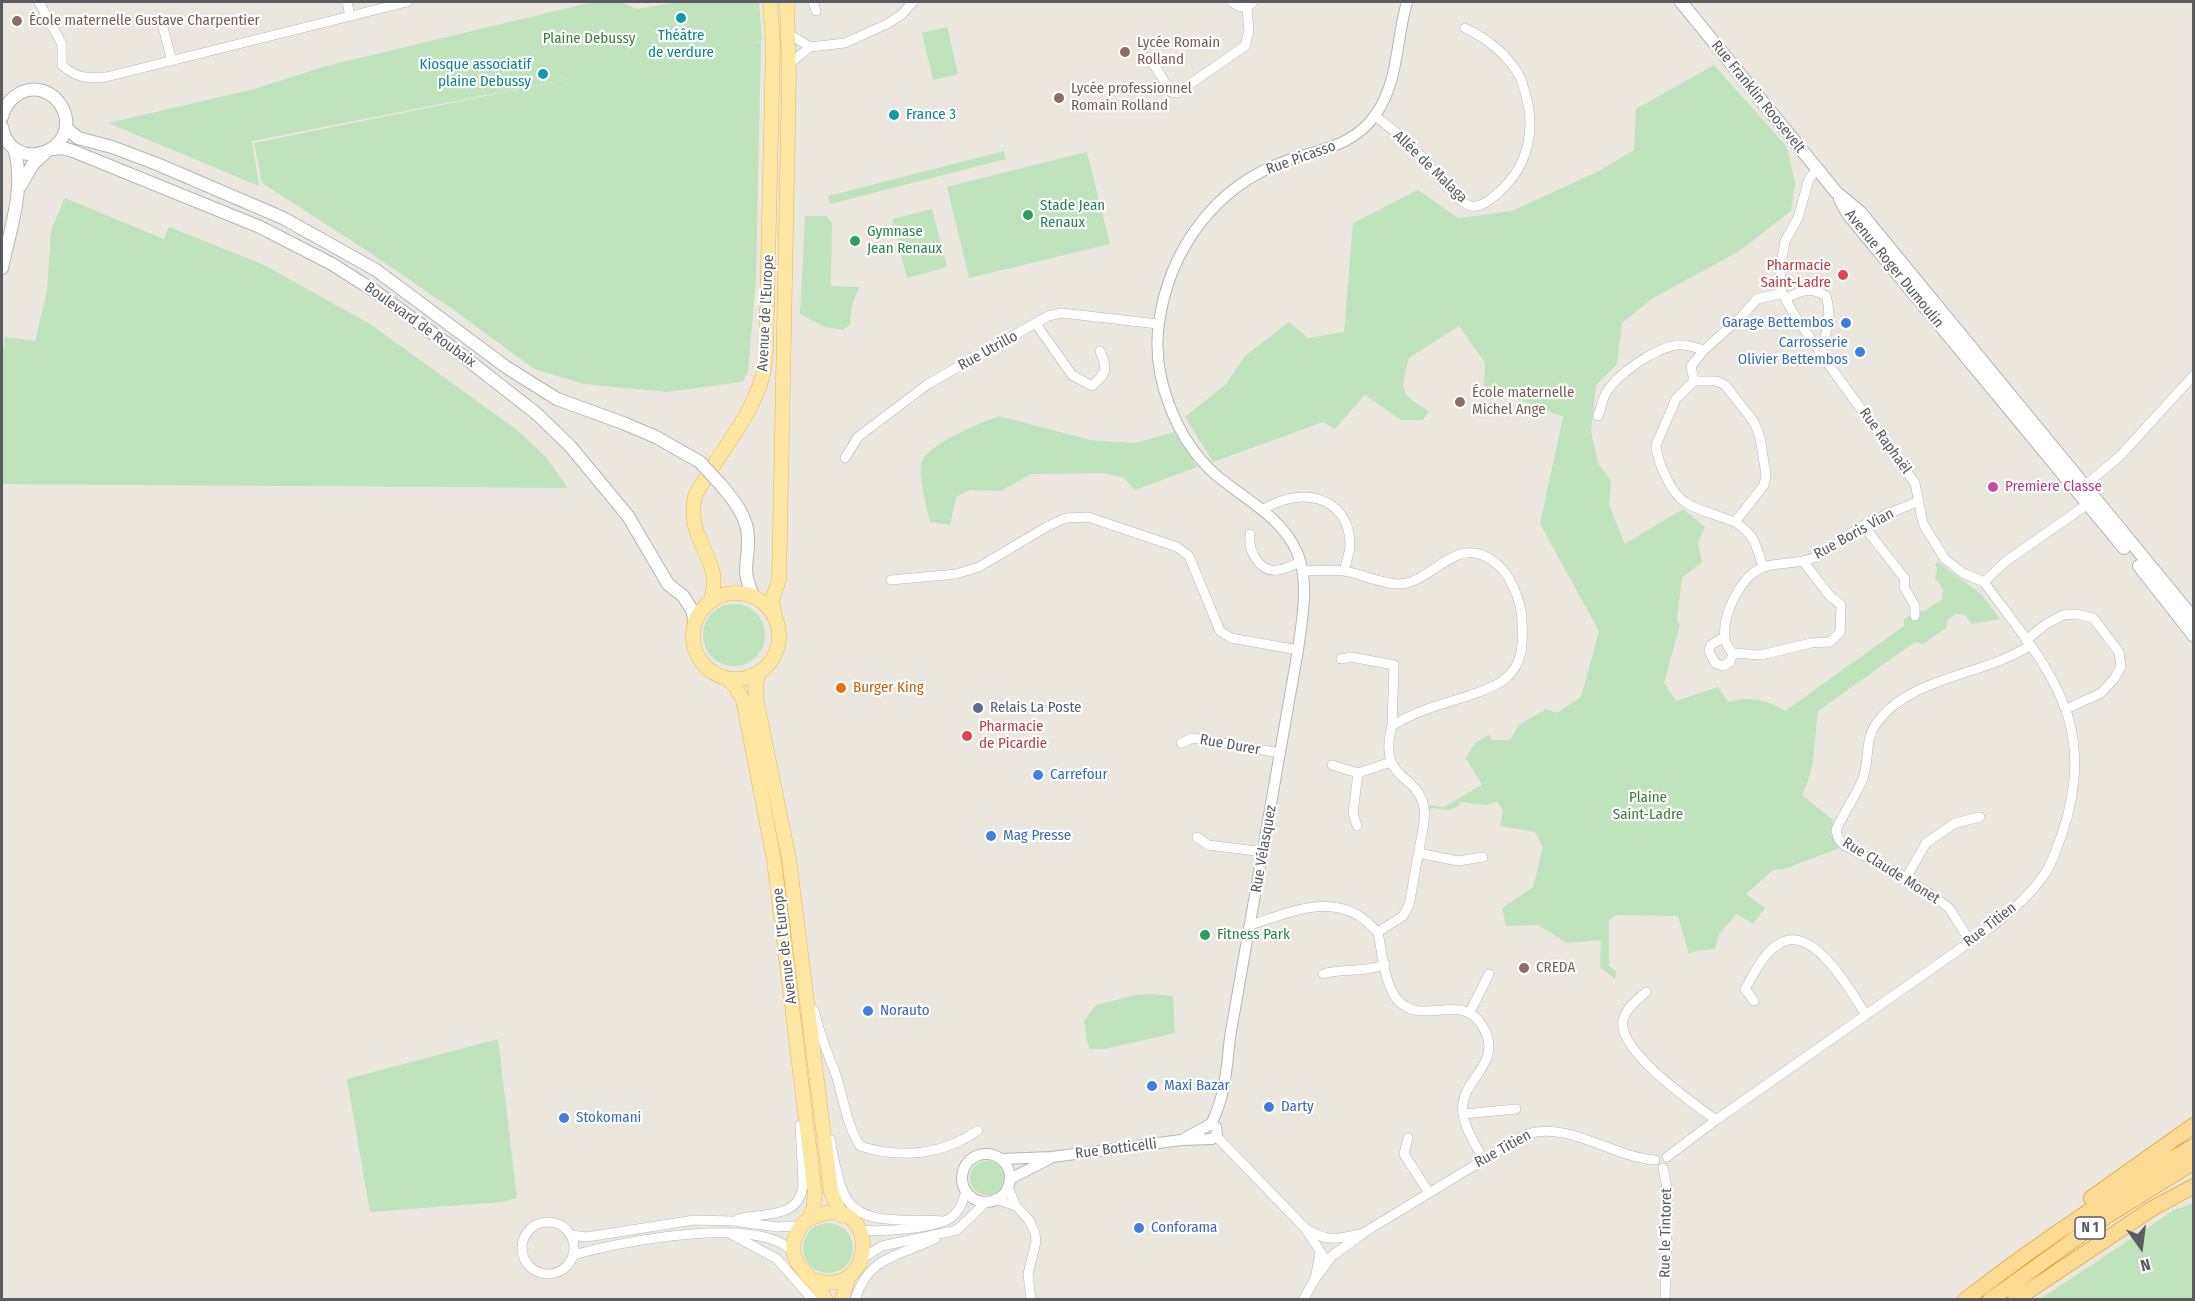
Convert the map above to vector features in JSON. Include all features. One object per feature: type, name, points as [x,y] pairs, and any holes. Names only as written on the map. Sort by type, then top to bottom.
[{"type":"highway","points":[[2011,1265],[2027,1244],[2193,1125]]},
{"type":"highway","name":"N 1","points":[[1965,1299],[2100,1203],[2193,1146]]},
{"type":"highway","name":"N 1","points":[[1990,1299],[2107,1216],[2193,1162]]},
{"type":"highway","points":[[2015,1299],[2153,1208],[2193,1186]]},
{"type":"main road","name":"Avenue de l'Europe","points":[[711,601],[713,574],[697,537],[692,510],[693,503],[701,484],[740,426],[755,399],[763,375],[766,350],[773,45],[770,2]]},
{"type":"main road","name":"Avenue de l'Europe","points":[[774,616],[772,600],[779,580],[780,535],[789,64],[787,2]]},
{"type":"main road","name":"Rue Franklin Roosevelt","points":[[1681,2],[1836,192]]},
{"type":"main road","points":[[2,117],[6,100],[17,94],[35,90],[52,96],[64,110],[66,128],[63,136],[28,170],[19,189],[5,239],[2,268]]},
{"type":"main road","points":[[2,127],[5,138],[14,148],[18,159],[19,189]]},
{"type":"main road","name":"Boulevard de Roubaix","points":[[66,128],[78,138],[112,147],[157,164],[283,218],[376,270],[506,367],[557,399],[645,432],[700,462],[732,497],[746,523],[748,536],[746,578],[754,597]]},
{"type":"main road","name":"Boulevard de Roubaix","points":[[14,148],[28,154],[63,148],[73,151],[260,227],[332,264],[376,292],[537,414],[570,446],[628,516],[668,584],[683,596],[692,610],[696,622]]},
{"type":"main road","name":"Avenue Roger Dumoulin","points":[[1836,192],[1848,214],[2193,619]]},
{"type":"main road","name":"Avenue Roger Dumoulin","points":[[2092,501],[2193,636]]},
{"type":"main road","points":[[736,593],[754,597],[762,602],[774,616],[780,633],[779,644],[772,661],[759,673],[743,679],[726,678],[711,672],[696,653],[693,638],[696,622],[711,601],[736,593]]},
{"type":"main road","name":"Avenue de l'Europe","points":[[759,673],[756,698],[789,859],[831,1192],[841,1215]]},
{"type":"main road","name":"Avenue de l'Europe","points":[[726,678],[735,686],[743,700],[774,860],[814,1194],[813,1209],[806,1222]]},
{"type":"main road","points":[[813,1280],[828,1284],[848,1278],[856,1271],[863,1258],[864,1246],[859,1230],[849,1219],[841,1215],[824,1214],[806,1222],[796,1236],[794,1254],[802,1271],[813,1280],[826,1299]]},
{"type":"main road","points":[[842,1299],[848,1278]]},
{"type":"street","points":[[39,2],[62,44],[62,65],[70,73],[84,79],[106,77],[407,2]]},
{"type":"street","points":[[347,2],[350,16]]},
{"type":"street","points":[[789,64],[810,47],[845,43],[887,24],[901,15],[913,2]]},
{"type":"street","points":[[1149,57],[1171,92],[1177,93],[1245,46],[1249,31],[1250,5],[1238,6],[1233,2]]},
{"type":"street","name":"Rue Picasso","points":[[1301,567],[1294,546],[1285,531],[1263,509],[1214,474],[1192,447],[1172,412],[1162,380],[1158,324],[1166,290],[1179,257],[1197,225],[1211,209],[1247,180],[1286,161],[1339,145],[1358,133],[1375,116],[1387,96],[1394,75],[1407,2]]},
{"type":"street","points":[[161,20],[172,61]]},
{"type":"street","name":"Allée de Malaga","points":[[1375,116],[1416,150],[1448,189],[1465,203],[1471,206],[1487,202],[1505,186],[1518,170],[1531,135],[1529,105],[1520,76],[1501,51],[1484,37],[1465,28]]},
{"type":"street","points":[[789,34],[810,47]]},
{"type":"street","points":[[1784,296],[1780,272],[1785,241],[1798,218],[1809,179],[1817,169]]},
{"type":"street","points":[[1694,381],[1691,366],[1704,350],[1742,316],[1757,299],[1784,296],[1810,289],[1826,296],[1830,315],[1821,354]]},
{"type":"street","name":"Rue Raphaël","points":[[1784,296],[1821,354],[1915,483],[1923,524],[1946,559],[1963,573],[1984,582]]},
{"type":"street","name":"Rue Utrillo","points":[[845,458],[858,437],[928,384],[1048,316],[1062,313],[1158,324]]},
{"type":"street","points":[[1036,324],[1072,375],[1092,386],[1103,376],[1106,366],[1100,351]]},
{"type":"street","points":[[1598,416],[1605,395],[1613,383],[1655,351],[1676,345],[1687,345],[1704,350]]},
{"type":"street","points":[[2081,488],[2120,456],[2193,375]]},
{"type":"street","points":[[1735,522],[1764,485],[1766,475],[1760,437],[1754,422],[1725,385],[1716,381],[1694,381],[1676,399],[1660,433],[1656,452],[1671,486],[1685,502],[1735,522],[1748,530],[1755,542],[1763,567],[1752,573],[1735,595],[1724,637],[1725,643],[1736,654],[1761,655],[1811,643],[1830,642],[1840,632],[1841,605],[1829,595],[1803,561]]},
{"type":"street","points":[[1263,509],[1284,500],[1305,496],[1323,499],[1336,508],[1348,531],[1350,545],[1344,571]]},
{"type":"street","name":"Rue Boris Vian","points":[[1763,567],[1814,558],[1863,525],[1919,501]]},
{"type":"street","points":[[1984,582],[2005,562],[2092,501]]},
{"type":"street","points":[[891,580],[956,574],[979,567],[1048,526],[1066,518],[1088,517],[1177,547],[1189,556],[1220,630],[1231,638],[1298,650]]},
{"type":"street","points":[[1863,525],[1905,579],[1904,587],[1915,606],[1915,616]]},
{"type":"street","points":[[1250,534],[1249,540],[1256,559],[1261,565],[1275,571],[1301,567],[1344,571],[1399,584],[1412,581],[1457,555],[1472,553],[1484,555],[1506,573],[1516,594],[1522,615],[1523,641],[1517,665],[1502,681],[1490,688],[1415,714],[1392,726]]},
{"type":"street","name":"Rue Vélasquez","points":[[1207,1125],[1220,1099],[1227,1068],[1230,1037],[1264,852],[1298,650],[1304,600],[1301,567]]},
{"type":"street","name":"Rue Titien","points":[[1667,1157],[2014,909],[2046,872],[2068,816],[2076,781],[2074,741],[2066,709],[2046,668],[1984,582]]},
{"type":"street","points":[[2028,643],[2046,624],[2062,615],[2076,614],[2093,618],[2119,652],[2121,667],[2101,693],[2066,709]]},
{"type":"street","points":[[1724,637],[1711,645],[1708,651],[1715,663],[1723,666],[1730,662],[1736,654]]},
{"type":"street","name":"Rue Claude Monet","points":[[1970,941],[1949,908],[1906,879],[1844,845],[1838,838],[1836,830],[1862,782],[1868,764],[1869,744],[1874,726],[1888,708],[1917,691],[2007,658],[2028,643]]},
{"type":"street","points":[[1341,659],[1352,657],[1394,664],[1392,726],[1389,736],[1391,762],[1396,771],[1416,790],[1422,800],[1424,817],[1409,905],[1404,916],[1378,932]]},
{"type":"street","name":"Rue Durer","points":[[1181,743],[1193,738],[1280,753]]},
{"type":"street","points":[[1332,765],[1358,773],[1391,762]]},
{"type":"street","points":[[1357,826],[1353,813],[1358,773]]},
{"type":"street","points":[[1906,879],[1926,843],[1955,823],[1980,817]]},
{"type":"street","points":[[1197,837],[1208,845],[1264,852]]},
{"type":"street","points":[[1418,853],[1458,861],[1483,857]]},
{"type":"street","points":[[1251,925],[1319,906],[1333,906],[1359,915],[1378,932],[1390,985],[1404,1006],[1415,1012],[1457,1009],[1470,1012],[1480,1022],[1490,1044],[1485,1066],[1467,1092],[1463,1103],[1463,1114],[1483,1159]]},
{"type":"street","points":[[1754,1001],[1745,989],[1768,953],[1779,943],[1797,940],[1817,950],[1830,963],[1866,1014]]},
{"type":"street","points":[[1323,974],[1336,970],[1375,969],[1385,964]]},
{"type":"street","name":"Avenue de l'Europe","points":[[802,965],[817,1024],[837,1079],[850,1130],[860,1146],[896,1154],[932,1151],[954,1145],[978,1130]]},
{"type":"street","points":[[1470,1012],[1489,974]]},
{"type":"street","points":[[1646,992],[1626,1011],[1622,1023],[1627,1040],[1651,1069],[1716,1120]]},
{"type":"street","points":[[733,1221],[788,1210],[803,1190],[800,1065]]},
{"type":"street","points":[[818,1098],[825,1117],[838,1178],[844,1196],[852,1206],[873,1218],[943,1221]]},
{"type":"street","points":[[1463,1114],[1516,1110]]},
{"type":"street","points":[[1207,1125],[1217,1128],[1212,1138],[1306,1229],[1319,1251],[1327,1257],[1334,1255],[1337,1245],[1306,1229]]},
{"type":"street","name":"Rue Botticelli","points":[[1181,1140],[1207,1125]]},
{"type":"street","name":"Rue Titien","points":[[1315,1279],[1334,1255],[1365,1232],[1514,1140],[1537,1131],[1554,1131],[1627,1155],[1655,1160]]},
{"type":"street","name":"Rue Botticelli","points":[[1001,1159],[1052,1157],[1212,1138]]},
{"type":"street","points":[[1408,1138],[1404,1154],[1429,1193]]},
{"type":"street","points":[[1016,1206],[975,1199],[966,1191],[962,1179],[963,1171],[970,1160],[980,1154],[987,1154],[1001,1159],[1008,1168],[1009,1183],[1016,1206],[1029,1220],[1035,1233],[1036,1242],[1028,1274],[1031,1299]]},
{"type":"street","points":[[1660,1155],[1667,1157],[1668,1163],[1663,1168],[1657,1166],[1655,1160],[1660,1155]]},
{"type":"street","name":"Rue Botticelli","points":[[1009,1183],[1052,1157]]},
{"type":"street","name":"Rue le Tintoret","points":[[1663,1168],[1668,1192],[1665,1299]]},
{"type":"street","points":[[855,1299],[867,1274],[884,1259],[961,1228],[1009,1183]]},
{"type":"street","points":[[859,1230],[888,1231],[943,1221],[956,1212],[966,1191]]},
{"type":"street","points":[[571,1235],[587,1237],[694,1220],[733,1221],[777,1227],[796,1226],[806,1222]]},
{"type":"street","points":[[542,1222],[561,1225],[571,1235],[574,1241],[574,1256],[561,1272],[546,1275],[532,1269],[523,1257],[522,1242],[529,1229],[542,1222]]},
{"type":"street","name":"Rue Titien","points":[[1329,1239],[1365,1232]]},
{"type":"street","points":[[574,1256],[590,1250],[694,1233],[758,1235],[789,1246],[794,1254]]},
{"type":"street","points":[[729,1233],[777,1259],[813,1299]]},
{"type":"street","points":[[863,1258],[882,1246],[946,1234]]},
{"type":"street","points":[[1303,1299],[1315,1279],[1322,1241],[1329,1239]]},
{"type":"green space","name":"Plaine Debussy","points":[[593,2],[621,2],[636,9],[679,2],[759,2],[762,41],[748,44],[761,42],[756,279],[748,373],[742,382],[667,392],[584,384],[534,369],[451,308],[262,183],[254,143],[614,70],[252,141],[259,186],[108,123],[254,89],[326,66]]},
{"type":"green space","points":[[947,27],[958,74],[933,80],[922,33]]},
{"type":"green space","name":"Plaine Saint-Ladre","points":[[1714,65],[1787,147],[1795,183],[1791,211],[1738,252],[1653,298],[1622,323],[1617,364],[1596,385],[1591,431],[1598,463],[1611,481],[1609,505],[1625,544],[1683,509],[1705,527],[1698,543],[1702,562],[1682,578],[1677,619],[1680,625],[1664,683],[1676,701],[1718,687],[1728,702],[1743,699],[1757,700],[1785,711],[1904,626],[1904,619],[1919,611],[1925,611],[1942,599],[1943,589],[1935,578],[1937,568],[1935,565],[1938,562],[1982,595],[2000,619],[1972,624],[1965,615],[1956,614],[1948,619],[1946,628],[1923,644],[1915,642],[1818,711],[1812,765],[1802,795],[1833,820],[1831,835],[1840,848],[1784,869],[1773,870],[1746,894],[1765,908],[1753,924],[1737,914],[1719,934],[1715,949],[1689,954],[1678,916],[1616,915],[1609,920],[1609,966],[1616,972],[1615,979],[1600,967],[1601,940],[1567,943],[1538,925],[1506,926],[1502,908],[1533,887],[1543,847],[1535,832],[1500,826],[1503,811],[1497,801],[1487,805],[1460,802],[1459,806],[1449,810],[1431,808],[1429,812],[1429,805],[1444,807],[1482,785],[1466,758],[1475,743],[1489,735],[1492,740],[1510,740],[1519,725],[1546,709],[1557,713],[1581,697],[1599,631],[1540,524],[1563,417],[1484,386],[1485,363],[1459,326],[1409,358],[1404,378],[1404,390],[1412,400],[1429,411],[1423,420],[1401,420],[1365,395],[1335,429],[1323,422],[1213,462],[1185,417],[1226,384],[1245,356],[1289,322],[1308,338],[1344,332],[1353,223],[1418,190],[1458,218],[1512,211],[1599,171],[1634,150],[1636,109]]},
{"type":"green space","points":[[1004,151],[1006,159],[830,204],[828,196]]},
{"type":"green space","name":"Stade Jean Renaux","points":[[1087,152],[1110,244],[969,278],[947,187]]},
{"type":"green space","points":[[65,198],[164,239],[169,227],[264,265],[370,324],[517,430],[546,457],[568,488],[2,484],[2,357],[5,337],[35,341],[47,291],[51,230]]},
{"type":"green space","points":[[932,209],[947,267],[907,278],[892,219]]},
{"type":"green space","points":[[805,216],[826,216],[832,223],[831,286],[859,287],[852,306],[850,325],[843,330],[825,327],[800,314]]},
{"type":"green space","points":[[999,416],[1090,440],[1135,443],[1174,432],[1197,467],[1135,490],[1124,478],[1103,473],[1031,474],[1001,491],[970,490],[956,497],[950,525],[930,522],[922,482],[922,461],[935,447],[945,441]]},
{"type":"green space","points":[[734,604],[751,609],[756,613],[760,618],[765,635],[760,652],[756,657],[751,661],[734,666],[717,661],[712,657],[708,652],[703,635],[708,618],[712,613],[717,609]]},
{"type":"green space","points":[[1135,995],[1173,996],[1175,1033],[1105,1049],[1090,1049],[1084,1021],[1096,1005]]},
{"type":"green space","points":[[498,1039],[517,1198],[502,1202],[370,1212],[347,1079]]},
{"type":"green space","points":[[987,1161],[999,1166],[1004,1178],[999,1190],[987,1195],[975,1190],[970,1178],[975,1166]]},
{"type":"green space","points":[[2193,1203],[2193,1299],[2040,1299],[2174,1210]]},
{"type":"green space","points":[[828,1223],[846,1230],[853,1248],[846,1266],[828,1273],[810,1266],[803,1248],[810,1230]]},
{"type":"place","name":"Théâtre de verdure","points":[[681,18]]},
{"type":"place","name":"École maternelle Gustave Charpentier","points":[[17,21]]},
{"type":"place","name":"Lycée Romain Rolland","points":[[1125,52]]},
{"type":"place","name":"Kiosque associatif plaine Debussy","points":[[543,74]]},
{"type":"place","name":"Lycée professionnel Romain Rolland","points":[[1059,98]]},
{"type":"place","name":"France 3","points":[[894,115]]},
{"type":"place","name":"Stade Jean Renaux","points":[[1028,215]]},
{"type":"place","name":"Gymnase Jean Renaux","points":[[855,241]]},
{"type":"place","name":"Pharmacie Saint-Ladre","points":[[1843,275]]},
{"type":"place","name":"Garage Bettembos","points":[[1846,323]]},
{"type":"place","name":"Carrosserie Olivier Bettembos","points":[[1860,352]]},
{"type":"place","name":"École maternelle Michel Ange","points":[[1460,402]]},
{"type":"place","name":"Premiere Classe","points":[[1993,487]]},
{"type":"place","name":"Burger King","points":[[841,688]]},
{"type":"place","name":"Relais La Poste","points":[[978,708]]},
{"type":"place","name":"Pharmacie de Picardie","points":[[967,736]]},
{"type":"place","name":"Carrefour","points":[[1038,775]]},
{"type":"place","name":"Mag Presse","points":[[991,836]]},
{"type":"place","name":"Fitness Park","points":[[1205,935]]},
{"type":"place","name":"CREDA","points":[[1524,968]]},
{"type":"place","name":"Norauto","points":[[868,1011]]},
{"type":"place","name":"Maxi Bazar","points":[[1152,1086]]},
{"type":"place","name":"Darty","points":[[1269,1107]]},
{"type":"place","name":"Stokomani","points":[[564,1118]]},
{"type":"place","name":"Conforama","points":[[1139,1228]]}]
